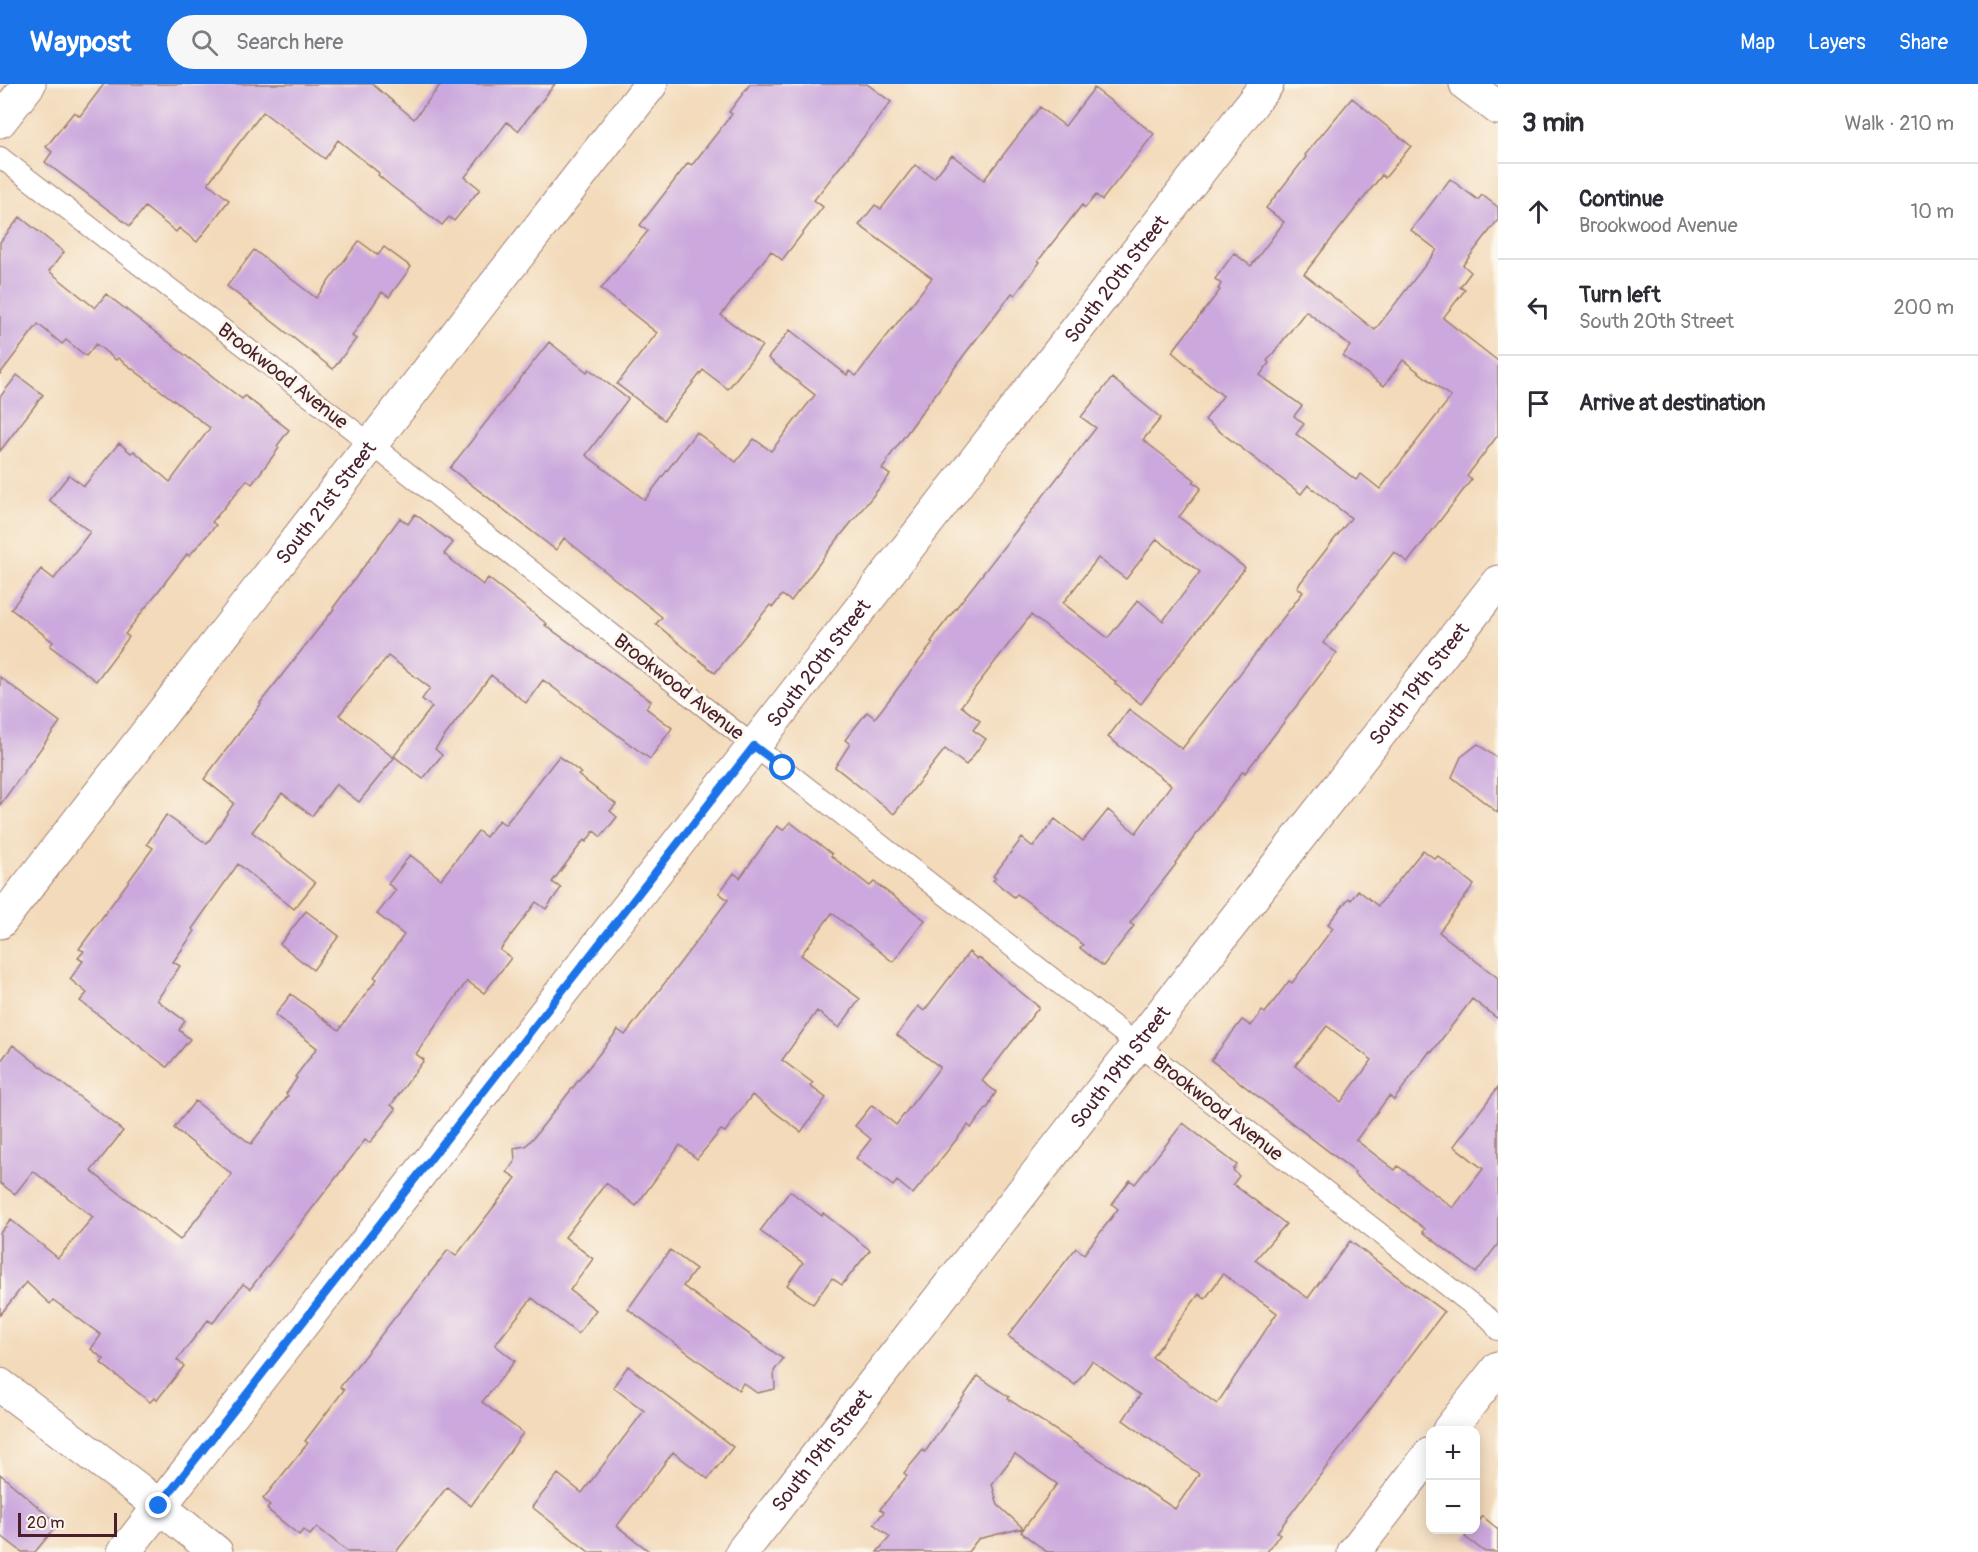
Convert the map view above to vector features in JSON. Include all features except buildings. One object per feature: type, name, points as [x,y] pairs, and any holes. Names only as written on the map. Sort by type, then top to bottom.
[{"type":"street","points":[[0,121],[29,84]]},
{"type":"street","name":"South 21st Street","points":[[0,922],[651,84]]},
{"type":"street","name":"South 20th Street","points":[[124,1552],[754,746],[1267,84]]},
{"type":"street","points":[[1466,84],[1498,108]]},
{"type":"street","name":"South 19th Street","points":[[742,1552],[1498,582]]},
{"type":"street","points":[[1453,1426],[1498,1368]]},
{"type":"street","points":[[0,1385],[216,1552]]},
{"type":"street","points":[[1354,1552],[1426,1460]]},
{"type":"lane","name":"Brookwood Avenue","points":[[0,157],[371,444],[754,746],[1490,1319],[1498,1330]]},
{"type":"route","points":[[159,1506],[754,746],[783,768]]}]
